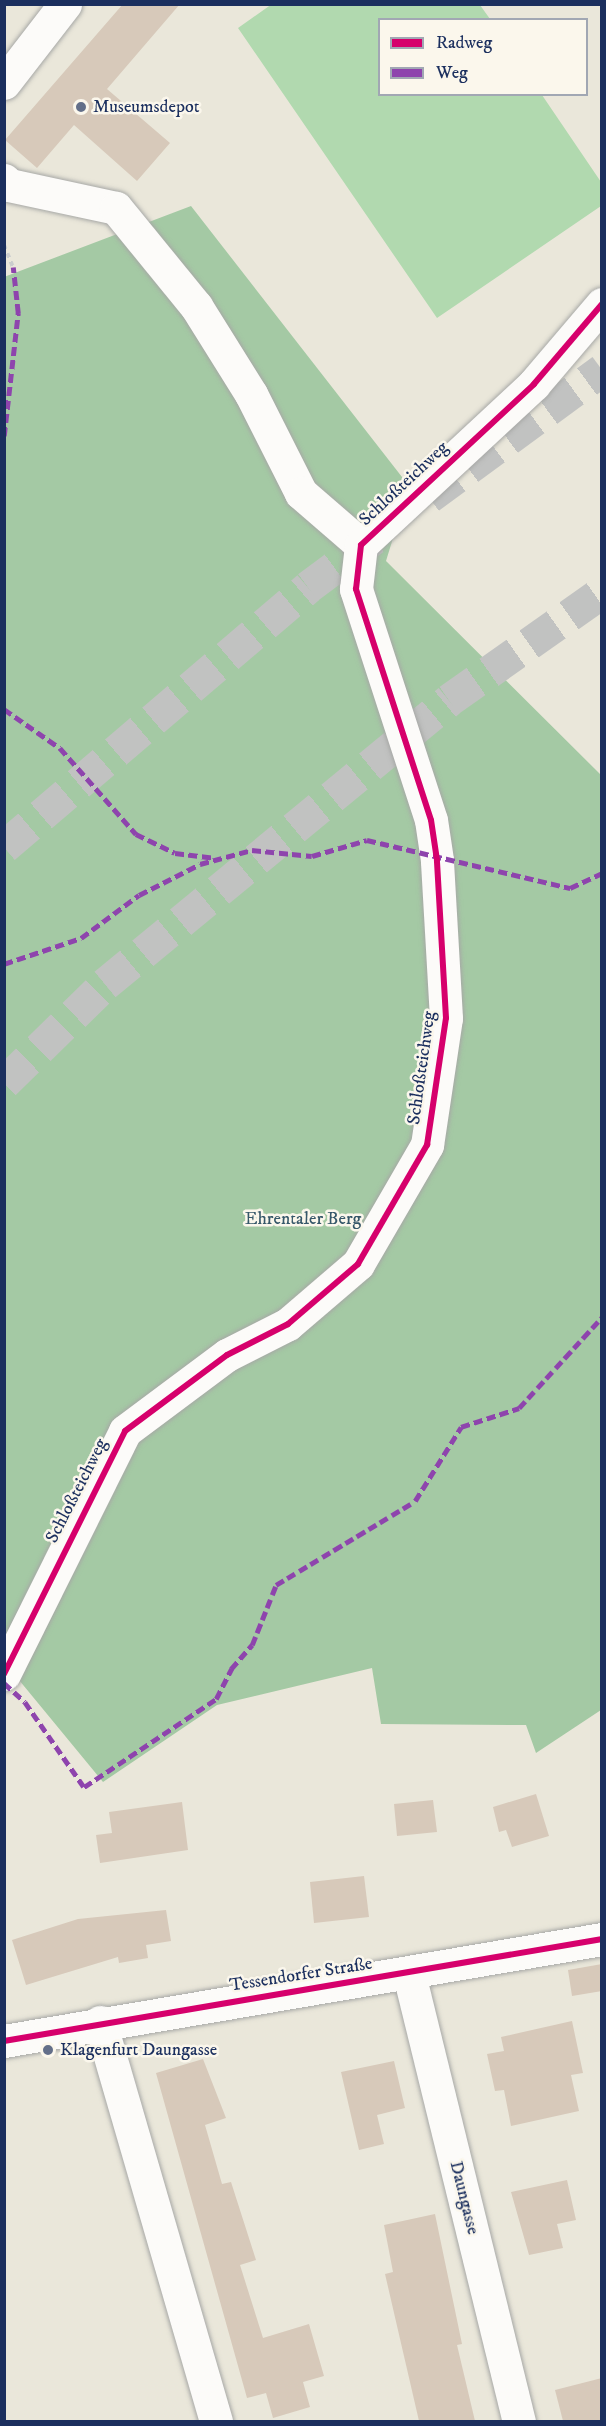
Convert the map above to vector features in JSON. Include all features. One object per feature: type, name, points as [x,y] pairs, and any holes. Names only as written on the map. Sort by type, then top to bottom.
[{"type":"street","points":[[4,83],[64,4]]},
{"type":"street","points":[[4,180],[9,185],[116,207],[196,306],[251,394],[301,493],[361,545]]},
{"type":"street","name":"Schloßteichweg","points":[[4,1674],[124,1431],[227,1355],[288,1324],[358,1264],[427,1145],[447,1017],[437,860],[431,820],[356,589],[361,545],[534,384],[602,304]]},
{"type":"street","name":"Tessendorfer Straße","points":[[4,2041],[99,2022],[409,1974],[602,1939]]},
{"type":"street","name":"Daungasse","points":[[409,1974],[519,2421]]},
{"type":"street","points":[[99,2022],[216,2421]]},
{"type":"path","points":[[4,245],[13,267]]},
{"type":"green space","points":[[272,4],[480,5],[489,18],[378,18],[378,96],[543,96],[601,182],[601,206],[437,318],[238,28]]},
{"type":"green space","name":"Ehrentaler Berg","points":[[191,206],[409,486],[386,561],[601,775],[601,1710],[536,1753],[526,1725],[381,1724],[372,1668],[217,1705],[103,1782],[5,1663],[4,277]]},
{"type":"building","name":"Museumsdepot","points":[[123,4],[180,4],[107,89],[170,143],[137,181],[74,125],[37,168],[5,140]]},
{"type":"building","points":[[536,1794],[549,1836],[512,1847],[506,1830],[499,1832],[493,1807]]},
{"type":"building","points":[[433,1800],[437,1832],[397,1836],[394,1804]]},
{"type":"building","points":[[182,1802],[188,1850],[100,1863],[96,1835],[112,1833],[109,1812]]},
{"type":"building","points":[[364,1876],[369,1917],[314,1923],[310,1882]]},
{"type":"building","points":[[166,1910],[171,1941],[146,1945],[148,1958],[119,1963],[118,1957],[26,1985],[12,1940],[78,1919]]},
{"type":"building","points":[[602,1964],[602,1991],[572,1996],[568,1970]]},
{"type":"building","points":[[572,2021],[583,2073],[571,2075],[579,2111],[511,2126],[504,2090],[495,2091],[487,2054],[504,2051],[501,2037]]},
{"type":"building","points":[[203,2059],[226,2118],[205,2125],[222,2184],[231,2182],[256,2260],[240,2265],[263,2338],[309,2324],[324,2376],[303,2382],[310,2407],[273,2418],[266,2393],[247,2398],[156,2073]]},
{"type":"building","points":[[394,2061],[405,2108],[377,2115],[384,2144],[359,2150],[341,2072]]},
{"type":"building","points":[[567,2180],[576,2220],[557,2224],[563,2248],[529,2255],[511,2192]]},
{"type":"building","points":[[435,2214],[462,2344],[457,2345],[475,2421],[419,2421],[385,2274],[393,2272],[384,2225]]},
{"type":"building","points":[[602,2378],[602,2421],[563,2421],[555,2390]]},
{"type":"tunnel","points":[[429,497],[602,370]]},
{"type":"tunnel","points":[[4,847],[308,587],[378,535]]},
{"type":"tunnel","points":[[4,1083],[105,984],[449,700],[602,592]]},
{"type":"marked path","points":[[4,436],[18,313],[13,267]]},
{"type":"marked path","points":[[4,709],[60,748],[136,834],[175,853],[214,858]]},
{"type":"marked path","points":[[4,964],[81,938],[139,895],[200,864],[252,850],[312,856],[367,840],[570,888],[602,873]]},
{"type":"marked path","points":[[4,1683],[25,1702],[84,1787],[216,1699],[231,1669],[252,1645],[276,1585],[415,1501],[461,1427],[519,1408],[602,1317]]},
{"type":"cycle path","points":[[4,1674],[125,1431],[227,1355],[288,1324],[358,1264],[427,1145],[446,1018],[437,860],[431,820],[356,589],[361,545],[534,384],[602,304]]},
{"type":"cycle path","points":[[4,2041],[602,1939]]},
{"type":"place","name":"Museumsdepot","points":[[81,107]]},
{"type":"place","name":"Klagenfurt Daungasse","points":[[48,2050]]}]
